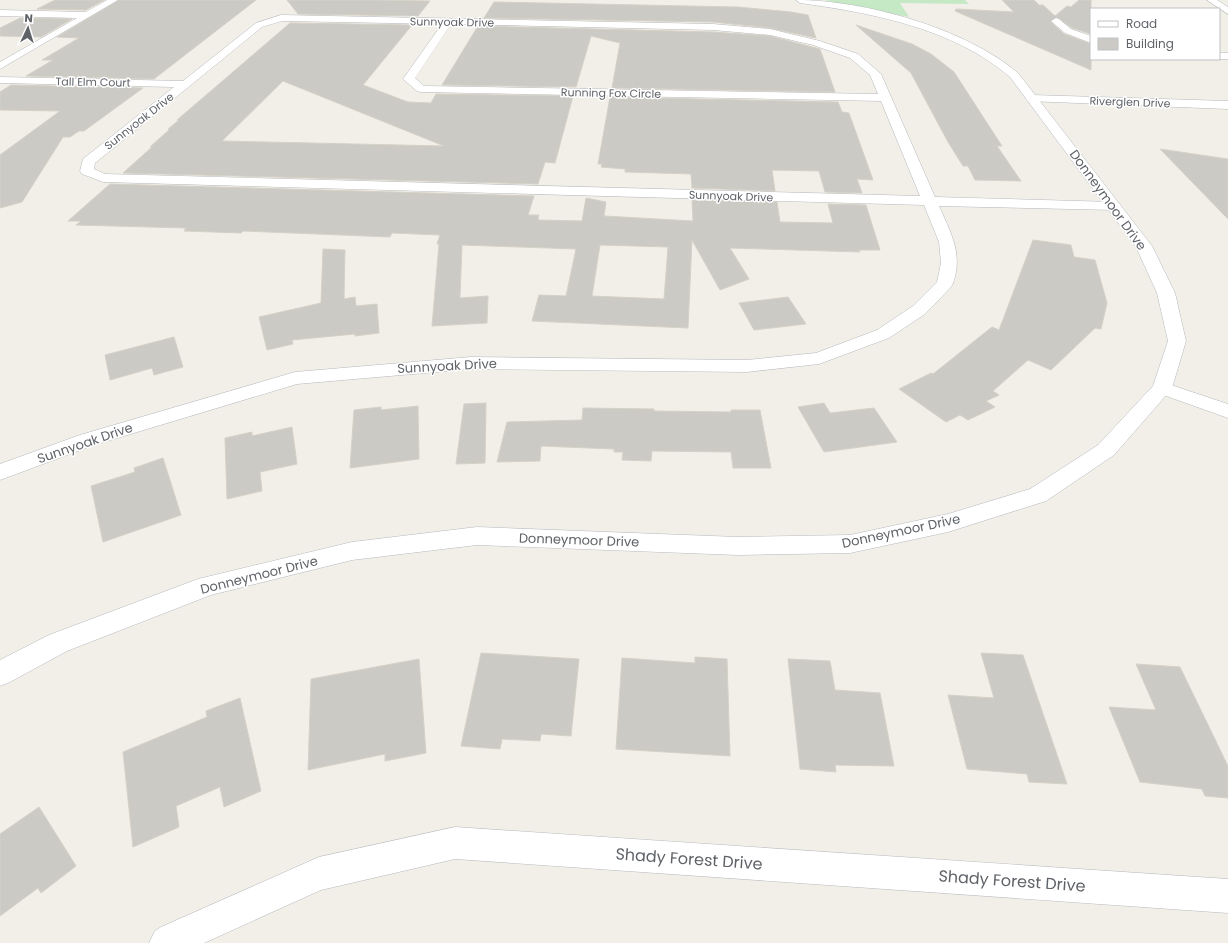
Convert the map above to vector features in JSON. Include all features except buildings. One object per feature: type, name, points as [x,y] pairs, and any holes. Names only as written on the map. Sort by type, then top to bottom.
[{"type":"street","points":[[0,66],[114,0]]},
{"type":"street","name":"Donneymoor Drive","points":[[0,674],[58,643],[207,586],[352,551],[477,536],[738,546],[850,544],[948,523],[1038,494],[1106,450],[1162,388],[1177,341],[1166,293],[1144,246],[1014,75],[995,60],[932,30],[833,4],[800,0]]},
{"type":"street","points":[[1211,0],[1228,11]]},
{"type":"street","points":[[0,13],[87,15]]},
{"type":"street","name":"Sunnyoak Drive","points":[[0,472],[87,440],[295,378],[471,362],[747,366],[819,358],[883,334],[919,310],[945,283],[949,263],[947,242],[931,202],[875,74],[854,56],[816,43],[770,32],[713,27],[281,18],[259,25],[88,162],[87,171],[103,178],[931,202],[1114,206]]},
{"type":"street","points":[[1056,21],[1068,31],[1090,40]]},
{"type":"street","name":"Running Fox Circle","points":[[448,22],[409,79],[421,89],[886,98]]},
{"type":"street","name":"Tall Elm Court","points":[[0,80],[187,84]]},
{"type":"street","name":"Riverglen Drive","points":[[1032,99],[1228,105]]},
{"type":"street","points":[[1162,388],[1228,411]]},
{"type":"street","name":"Shady Forest Drive","points":[[167,943],[319,874],[455,843],[1228,896]]},
{"type":"green space","points":[[824,0],[965,0],[969,4],[900,3],[909,17]]}]
